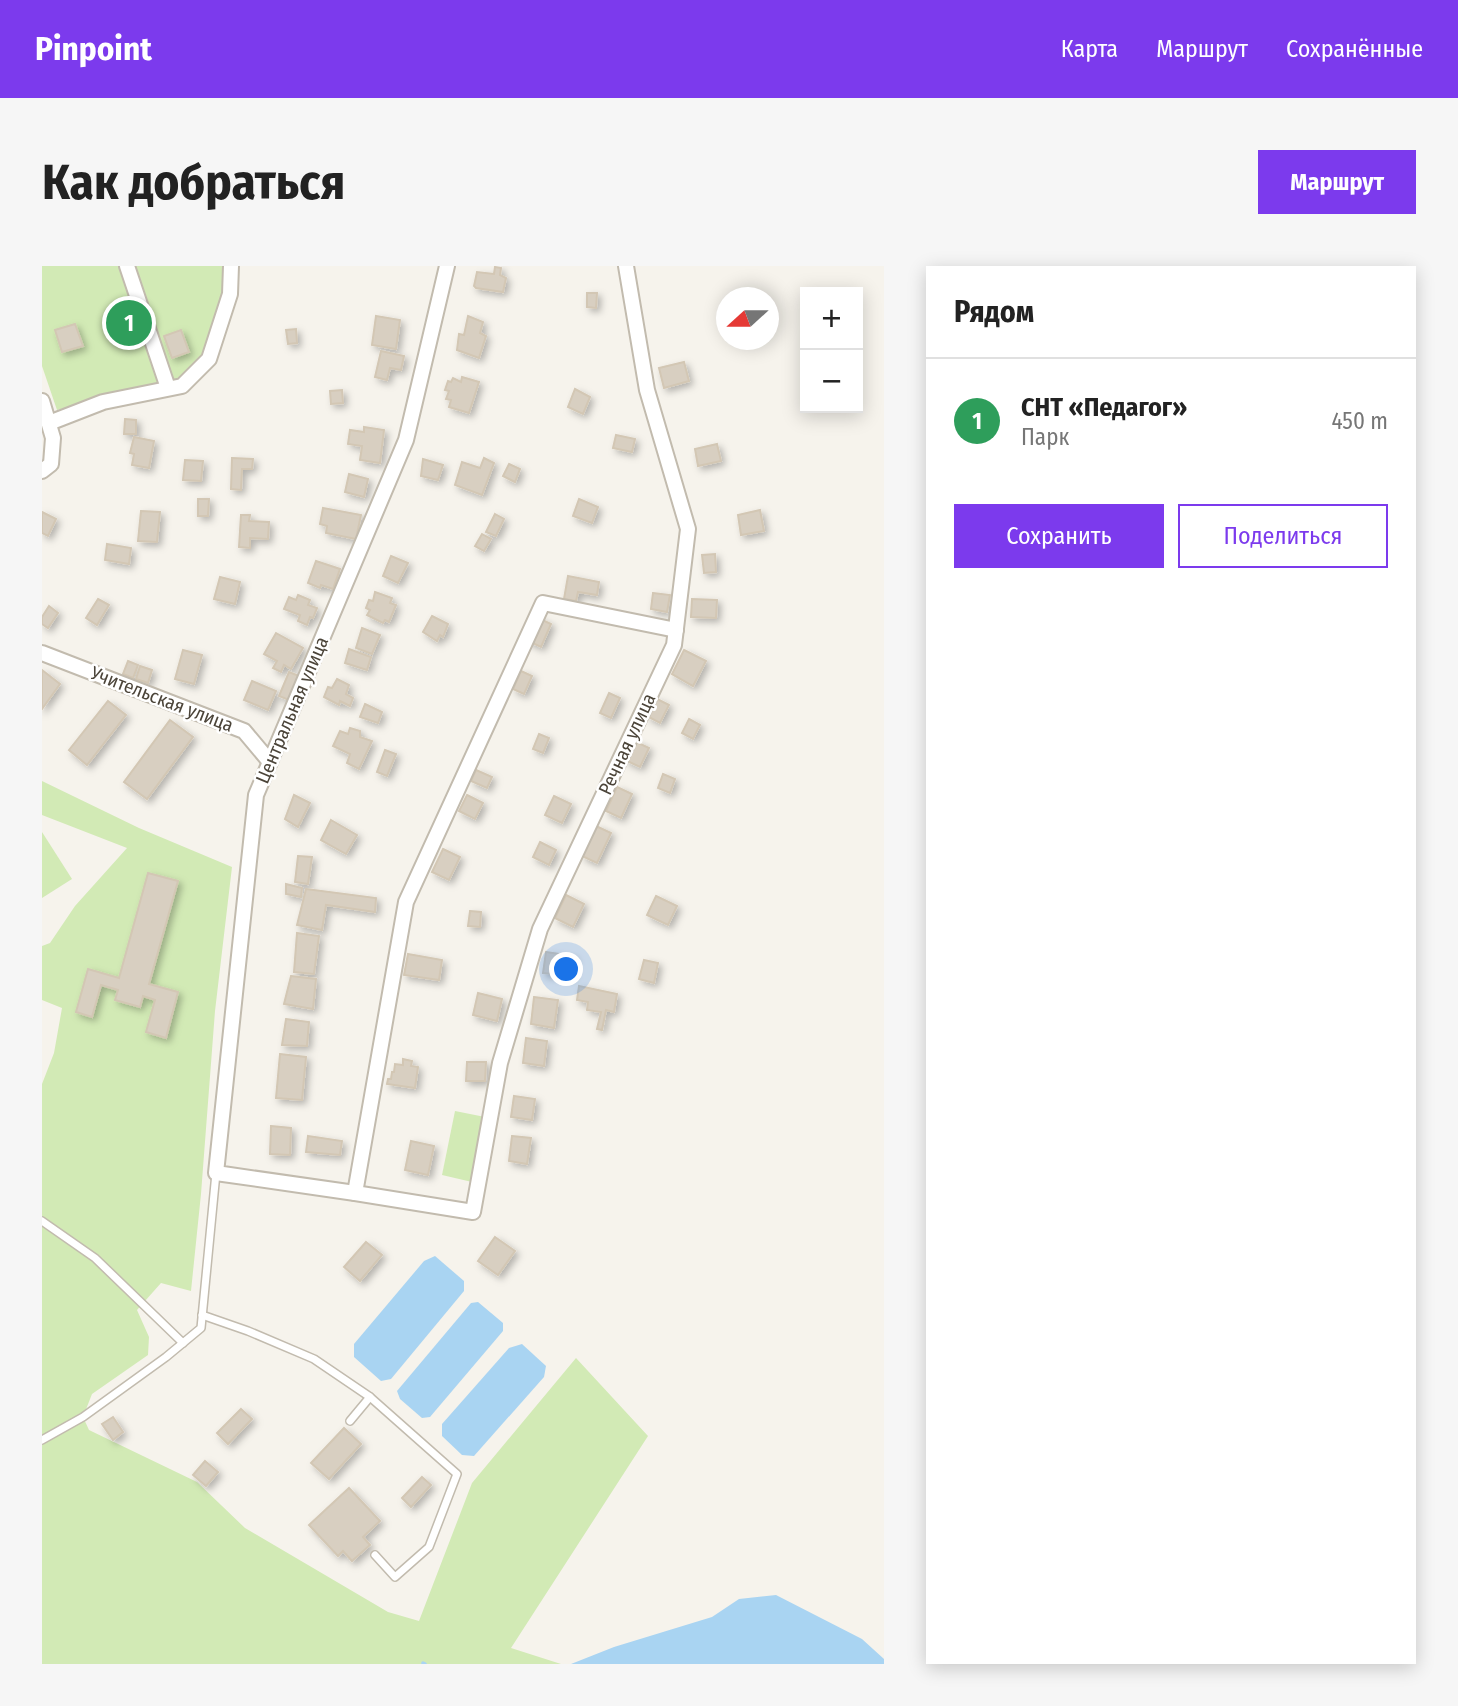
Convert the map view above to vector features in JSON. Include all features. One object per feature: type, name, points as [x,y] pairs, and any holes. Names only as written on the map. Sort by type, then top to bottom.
[{"type":"street","points":[[127,266],[168,388]]},
{"type":"street","points":[[49,423],[103,402],[182,386],[209,359],[230,294],[231,266]]},
{"type":"street","name":"Центральная улица","points":[[216,1173],[256,795],[406,440],[447,266]]},
{"type":"street","name":"Речная улица","points":[[355,1193],[473,1212],[500,1063],[540,929],[674,645],[688,529],[648,390],[626,266]]},
{"type":"street","points":[[42,401],[53,438],[51,464],[42,471]]},
{"type":"street","points":[[216,1173],[355,1193],[406,902],[543,603],[676,630]]},
{"type":"street","name":"Учительская улица","points":[[42,653],[244,731],[270,762]]},
{"type":"lane","points":[[42,1440],[83,1417],[201,1328],[216,1173]]},
{"type":"lane","points":[[42,1221],[95,1258],[183,1343]]},
{"type":"lane","points":[[202,1315],[314,1359],[370,1397],[457,1474],[429,1547],[395,1577],[375,1555]]},
{"type":"lane","points":[[350,1421],[370,1397]]},
{"type":"green space","points":[[42,266],[227,266],[226,290],[207,355],[178,379],[57,410],[42,366]]},
{"type":"green space","points":[[42,781],[139,828],[232,867],[215,1011],[191,1291],[161,1283],[137,1310],[149,1337],[148,1355],[92,1394],[83,1417],[89,1430],[197,1482],[245,1528],[388,1612],[419,1621],[472,1483],[576,1358],[648,1436],[511,1648],[561,1664],[42,1664],[42,1084],[54,1053],[62,1008],[42,1000],[42,946],[50,943],[75,906],[127,848],[42,815]]},
{"type":"green space","points":[[42,832],[72,879],[42,898]]},
{"type":"green space","points":[[455,1111],[485,1117],[472,1182],[442,1175]]},
{"type":"water","points":[[435,1256],[464,1281],[464,1291],[391,1379],[381,1381],[354,1357],[354,1344],[424,1261]]},
{"type":"water","points":[[478,1302],[503,1323],[503,1331],[430,1417],[422,1418],[400,1399],[397,1391],[471,1303]]},
{"type":"water","points":[[522,1344],[546,1366],[544,1377],[474,1456],[462,1455],[442,1436],[442,1424],[509,1348]]},
{"type":"water","points":[[776,1595],[862,1639],[884,1659],[884,1664],[571,1664],[614,1647],[712,1617],[739,1599]]},
{"type":"building","points":[[495,267],[501,268],[500,275],[506,278],[503,292],[474,286],[477,272],[494,274]]},
{"type":"building","points":[[587,293],[597,293],[596,308],[587,307]]},
{"type":"building","points":[[376,316],[400,320],[396,349],[372,345]]},
{"type":"building","points":[[468,316],[483,322],[480,333],[486,336],[479,358],[457,350],[459,334],[464,335]]},
{"type":"building","points":[[75,324],[83,346],[62,352],[55,330]]},
{"type":"building","points":[[296,329],[297,343],[288,344],[286,330]]},
{"type":"building","points":[[181,330],[189,352],[172,358],[164,336]]},
{"type":"building","points":[[381,351],[404,356],[401,370],[390,368],[387,380],[375,377]]},
{"type":"building","points":[[684,362],[689,381],[664,388],[659,368]]},
{"type":"building","points":[[462,377],[479,382],[469,413],[449,407],[451,400],[446,399],[448,381],[451,382],[453,378],[461,382]]},
{"type":"building","points":[[575,389],[590,397],[583,414],[568,407]]},
{"type":"building","points":[[342,390],[343,403],[331,404],[330,391]]},
{"type":"building","points":[[125,419],[136,420],[136,434],[124,434]]},
{"type":"building","points":[[364,427],[384,430],[380,463],[360,460],[362,446],[348,444],[350,430],[364,432]]},
{"type":"building","points":[[616,435],[635,439],[632,452],[613,448]]},
{"type":"building","points":[[134,437],[154,441],[149,468],[132,465],[134,454],[130,453]]},
{"type":"building","points":[[717,444],[721,461],[698,466],[695,449]]},
{"type":"building","points":[[232,458],[253,459],[252,469],[242,469],[241,490],[231,489]]},
{"type":"building","points":[[484,458],[494,463],[482,495],[455,485],[462,462],[480,468]]},
{"type":"building","points":[[423,459],[443,465],[438,480],[421,476]]},
{"type":"building","points":[[185,460],[203,461],[201,481],[183,480]]},
{"type":"building","points":[[509,464],[520,469],[515,482],[503,476]]},
{"type":"building","points":[[349,474],[368,479],[364,497],[345,492]]},
{"type":"building","points":[[198,499],[209,499],[208,516],[198,516]]},
{"type":"building","points":[[579,499],[598,507],[592,523],[573,516]]},
{"type":"building","points":[[323,508],[361,515],[356,539],[326,533],[327,526],[320,524]]},
{"type":"building","points":[[760,510],[764,531],[741,535],[738,515]]},
{"type":"building","points":[[141,511],[160,512],[157,542],[138,541]]},
{"type":"building","points":[[42,512],[56,519],[48,536],[42,533]]},
{"type":"building","points":[[495,514],[504,519],[496,536],[486,532]]},
{"type":"building","points":[[241,515],[250,515],[249,521],[269,522],[268,539],[250,538],[250,548],[239,547]]},
{"type":"building","points":[[482,534],[491,539],[484,551],[475,546]]},
{"type":"building","points":[[107,544],[131,548],[129,564],[105,560]]},
{"type":"building","points":[[715,554],[716,572],[704,573],[702,555]]},
{"type":"building","points":[[391,556],[408,563],[398,583],[383,576]]},
{"type":"building","points":[[316,561],[340,569],[333,589],[308,583]]},
{"type":"building","points":[[568,576],[599,582],[597,595],[578,592],[576,601],[564,599]]},
{"type":"building","points":[[220,577],[240,582],[235,604],[214,599]]},
{"type":"building","points":[[375,592],[392,598],[390,603],[396,605],[389,622],[385,620],[383,623],[367,615],[370,610],[366,608],[369,600],[373,601]]},
{"type":"building","points":[[653,593],[670,595],[667,612],[651,609]]},
{"type":"building","points":[[298,595],[310,600],[308,605],[317,608],[307,625],[298,621],[300,615],[284,609],[289,597],[296,600]]},
{"type":"building","points":[[98,599],[109,605],[97,625],[86,618]]},
{"type":"building","points":[[692,599],[717,600],[716,618],[691,617]]},
{"type":"building","points":[[49,606],[58,613],[48,628],[42,624],[42,617]]},
{"type":"building","points":[[432,616],[448,624],[443,637],[440,635],[437,641],[423,632]]},
{"type":"building","points":[[536,617],[551,624],[541,647],[526,640]]},
{"type":"building","points":[[362,628],[380,635],[372,654],[356,648]]},
{"type":"building","points":[[276,633],[303,648],[291,669],[284,665],[281,672],[273,668],[277,661],[264,654]]},
{"type":"building","points":[[349,649],[371,657],[367,670],[345,663]]},
{"type":"building","points":[[183,650],[202,655],[194,684],[175,679]]},
{"type":"building","points":[[684,650],[706,661],[693,686],[672,674]]},
{"type":"building","points":[[128,661],[138,665],[133,678],[123,674]]},
{"type":"building","points":[[140,666],[152,670],[148,683],[136,679]]},
{"type":"building","points":[[42,670],[60,684],[42,709]]},
{"type":"building","points":[[521,671],[532,676],[524,694],[513,689]]},
{"type":"building","points":[[289,672],[299,676],[289,700],[279,696]]},
{"type":"building","points":[[337,679],[349,685],[346,694],[353,698],[350,706],[340,701],[339,705],[324,697],[328,687],[332,688]]},
{"type":"building","points":[[252,681],[276,691],[268,710],[244,700]]},
{"type":"building","points":[[609,693],[620,698],[611,718],[600,713]]},
{"type":"building","points":[[655,698],[669,705],[660,723],[647,716]]},
{"type":"building","points":[[108,701],[126,715],[87,765],[69,750]]},
{"type":"building","points":[[365,704],[382,712],[378,723],[360,717]]},
{"type":"building","points":[[689,719],[700,725],[693,739],[682,733]]},
{"type":"building","points":[[170,720],[193,737],[147,799],[124,782]]},
{"type":"building","points":[[350,728],[360,731],[360,737],[372,741],[359,769],[347,763],[350,754],[333,746],[340,731],[348,734]]},
{"type":"building","points":[[539,734],[549,738],[543,753],[533,749]]},
{"type":"building","points":[[634,741],[649,748],[640,767],[625,760]]},
{"type":"building","points":[[385,750],[396,754],[387,776],[377,772]]},
{"type":"building","points":[[476,770],[492,777],[487,788],[471,781]]},
{"type":"building","points":[[663,774],[675,779],[670,793],[658,788]]},
{"type":"building","points":[[617,787],[632,794],[621,818],[606,811]]},
{"type":"building","points":[[294,795],[310,803],[298,827],[285,819]]},
{"type":"building","points":[[467,795],[483,803],[475,819],[459,811]]},
{"type":"building","points":[[554,796],[571,804],[562,823],[545,815]]},
{"type":"building","points":[[331,820],[357,835],[346,854],[321,840]]},
{"type":"building","points":[[596,826],[611,833],[597,863],[582,856]]},
{"type":"building","points":[[540,842],[556,850],[549,865],[533,857]]},
{"type":"building","points":[[443,849],[460,857],[449,880],[432,872]]},
{"type":"building","points":[[298,856],[312,857],[308,884],[295,882]]},
{"type":"building","points":[[148,873],[178,881],[149,984],[178,992],[166,1038],[146,1032],[155,1000],[143,996],[140,1007],[115,1000],[118,990],[101,985],[92,1017],[76,1012],[88,969],[119,978]]},
{"type":"building","points":[[286,884],[302,888],[301,897],[286,894]]},
{"type":"building","points":[[306,889],[376,898],[375,912],[326,905],[322,930],[297,925]]},
{"type":"building","points":[[566,895],[584,904],[573,927],[555,918]]},
{"type":"building","points":[[656,896],[677,906],[668,925],[647,915]]},
{"type":"building","points":[[470,911],[481,912],[480,927],[468,926]]},
{"type":"building","points":[[297,933],[319,936],[314,974],[294,972]]},
{"type":"building","points":[[546,952],[574,956],[571,976],[543,973]]},
{"type":"building","points":[[408,954],[442,960],[439,980],[404,975]]},
{"type":"building","points":[[644,960],[658,963],[654,983],[639,979]]},
{"type":"building","points":[[291,976],[316,979],[313,1009],[284,1004]]},
{"type":"building","points":[[579,986],[617,994],[614,1012],[606,1010],[602,1030],[597,1029],[601,1012],[587,1010],[588,1002],[577,1000]]},
{"type":"building","points":[[478,993],[502,999],[497,1021],[473,1015]]},
{"type":"building","points":[[534,997],[558,1000],[554,1028],[531,1024]]},
{"type":"building","points":[[286,1019],[309,1022],[307,1046],[282,1045]]},
{"type":"building","points":[[526,1038],[547,1041],[544,1066],[523,1063]]},
{"type":"building","points":[[280,1054],[306,1057],[302,1100],[276,1098]]},
{"type":"building","points":[[403,1059],[412,1061],[411,1066],[418,1067],[415,1088],[387,1084],[395,1064],[403,1065]]},
{"type":"building","points":[[467,1062],[486,1062],[485,1081],[466,1081]]},
{"type":"building","points":[[514,1096],[535,1099],[532,1120],[511,1117]]},
{"type":"building","points":[[271,1126],[291,1128],[290,1155],[270,1154]]},
{"type":"building","points":[[308,1136],[342,1141],[340,1155],[306,1152]]},
{"type":"building","points":[[512,1136],[531,1138],[527,1164],[509,1161]]},
{"type":"building","points":[[411,1141],[434,1146],[428,1175],[405,1170]]},
{"type":"building","points":[[495,1237],[515,1251],[498,1275],[478,1261]]},
{"type":"building","points":[[366,1242],[382,1255],[360,1281],[344,1267]]},
{"type":"building","points":[[241,1409],[252,1419],[228,1444],[217,1433]]},
{"type":"building","points":[[113,1417],[123,1432],[113,1440],[102,1424]]},
{"type":"building","points":[[344,1428],[361,1444],[329,1479],[311,1463]]},
{"type":"building","points":[[205,1461],[218,1472],[206,1486],[193,1475]]},
{"type":"building","points":[[422,1477],[431,1485],[411,1507],[402,1498]]},
{"type":"building","points":[[349,1488],[380,1521],[363,1537],[370,1545],[352,1561],[343,1551],[338,1556],[309,1525]]},
{"type":"place","name":"СНТ «Педагог»","points":[[129,323]]}]
